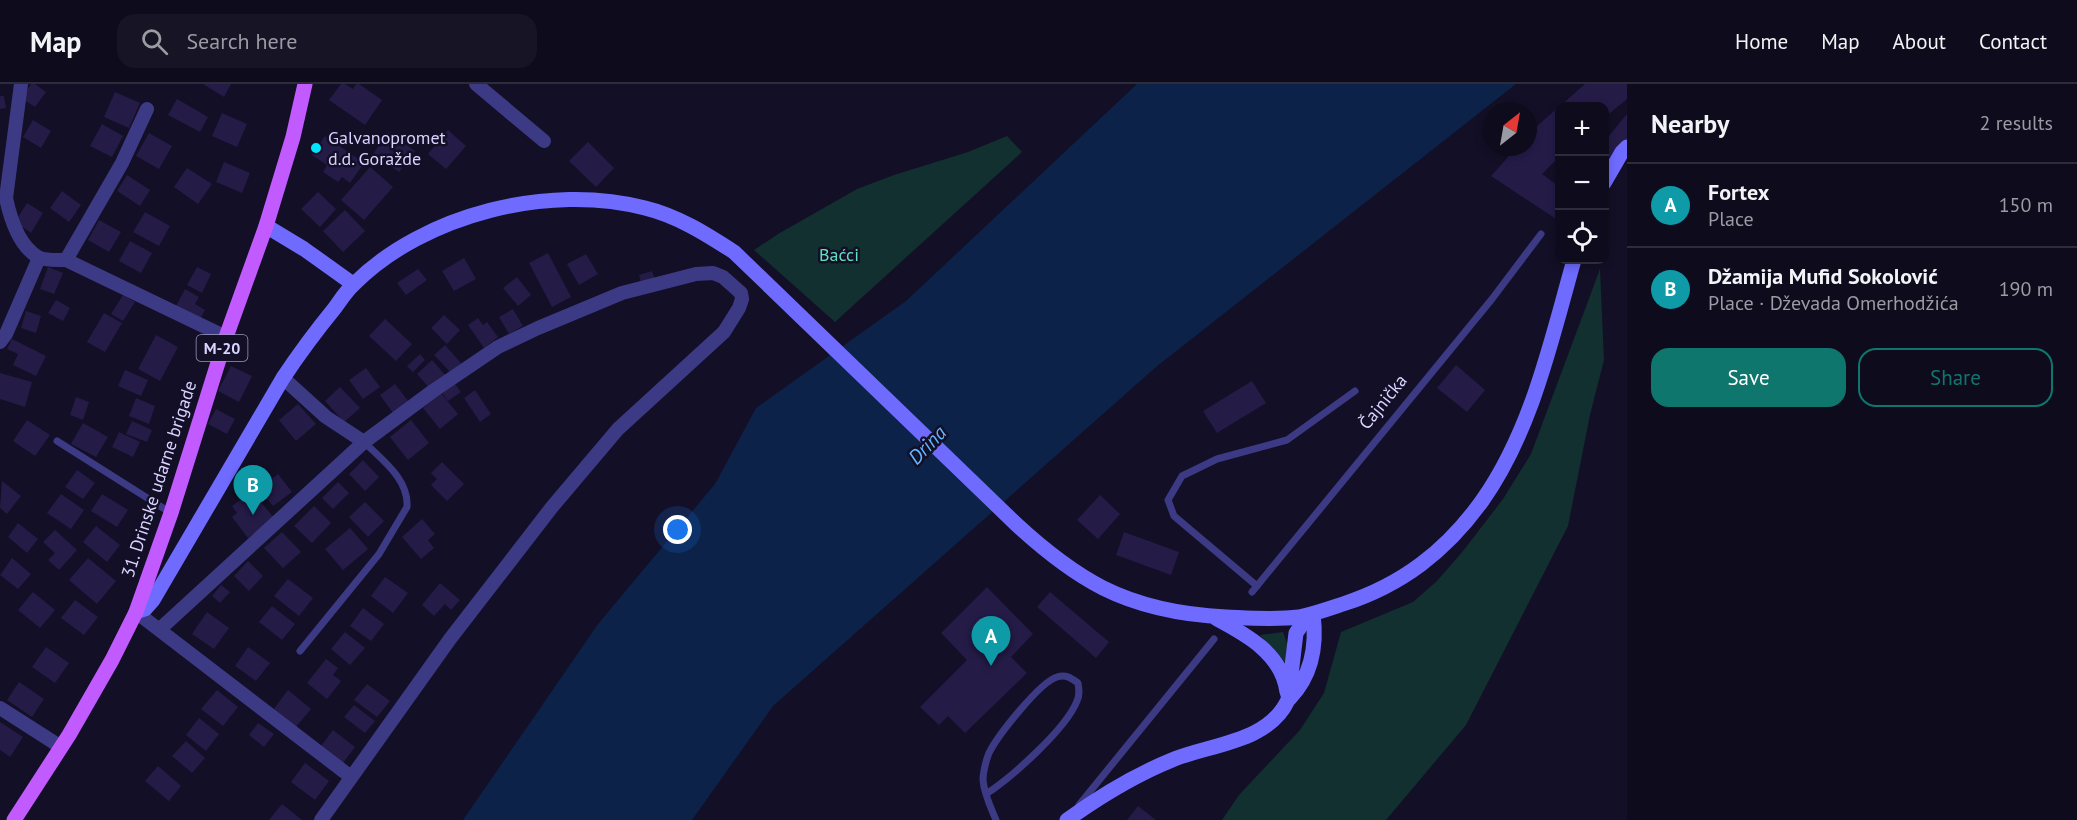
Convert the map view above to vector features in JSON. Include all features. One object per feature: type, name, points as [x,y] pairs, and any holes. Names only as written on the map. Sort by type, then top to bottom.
[{"type":"main road","name":"31. Drinske udarne brigade","points":[[14,820],[61,747],[112,660],[136,612],[171,513],[226,338],[266,226],[293,137],[305,84]]},
{"type":"main road","points":[[1609,176],[1627,147]]},
{"type":"main road","name":"31. Drinske udarne brigade","points":[[136,612],[145,609],[153,600],[283,378],[300,352],[353,284],[404,246],[445,226],[495,210],[563,200],[600,200],[646,208],[697,228],[734,252],[1016,524],[1062,564],[1105,588],[1135,601],[1175,612],[1212,616],[1278,618],[1313,614],[1365,597],[1396,582],[1424,564],[1457,532],[1482,501],[1505,464],[1526,416],[1548,351],[1573,264]]},
{"type":"main road","points":[[266,226],[304,249],[353,284]]},
{"type":"main road","points":[[1074,818],[1156,767],[1174,759],[1226,744],[1268,725],[1283,710],[1288,700],[1296,633],[1302,623],[1313,614]]},
{"type":"main road","points":[[1212,616],[1243,633],[1272,657],[1283,675],[1288,700]]},
{"type":"street","points":[[21,84],[5,218],[27,248],[39,258],[66,260],[226,338]]},
{"type":"street","points":[[476,84],[544,141]]},
{"type":"street","points":[[66,260],[122,163],[147,109]]},
{"type":"street","points":[[0,342],[6,334],[39,258]]},
{"type":"street","points":[[160,629],[364,442],[498,347],[622,293],[696,274],[713,273],[733,284],[741,293],[739,308],[724,332],[618,429],[552,507],[450,639],[321,820]]},
{"type":"street","points":[[283,378],[326,417],[364,442]]},
{"type":"street","points":[[136,612],[351,777]]},
{"type":"street","points":[[0,708],[61,747]]},
{"type":"lane","name":"Čajnička","points":[[1355,391],[1287,440],[1216,459],[1182,476],[1168,500],[1174,516],[1255,589],[1492,299],[1541,234]]},
{"type":"lane","points":[[57,441],[171,513]]},
{"type":"lane","points":[[300,651],[379,554],[407,507],[405,487],[364,442]]},
{"type":"lane","points":[[1074,818],[1214,639]]},
{"type":"lane","points":[[986,794],[1010,776],[1068,717],[1078,701],[1080,692],[1078,683],[1069,676],[1058,676],[1046,682],[1000,735],[988,754],[983,780],[986,794],[996,820]]},
{"type":"green space","name":"Baćci","points":[[1007,136],[1022,152],[835,322],[754,250],[857,189],[968,152]]},
{"type":"green space","points":[[1600,269],[1604,360],[1590,415],[1568,526],[1466,725],[1386,820],[1222,820],[1239,795],[1300,730],[1324,693],[1341,632],[1413,602],[1437,581],[1503,499],[1531,454]]},
{"type":"green space","points":[[1283,632],[1287,643],[1287,664],[1260,635]]},
{"type":"water","name":"Drina","points":[[1137,84],[1516,84],[1493,102],[1483,102],[1483,110],[1156,367],[773,706],[692,820],[463,820],[598,624],[715,484],[756,408],[906,301]]},
{"type":"building","points":[[31,84],[35,84],[46,92],[35,107],[21,98]]},
{"type":"building","points":[[203,84],[231,84],[224,97]]},
{"type":"building","points":[[341,84],[353,89],[356,84],[359,84],[382,100],[365,125],[329,100]]},
{"type":"building","points":[[1585,84],[1627,84],[1627,99],[1609,114],[1609,102],[1564,102]]},
{"type":"building","points":[[115,92],[140,103],[129,128],[104,117]]},
{"type":"building","points":[[0,96],[4,96],[6,108],[0,109]]},
{"type":"building","points":[[177,99],[208,117],[200,132],[168,115]]},
{"type":"building","points":[[1555,110],[1555,161],[1542,174],[1555,183],[1555,218],[1491,176],[1509,156],[1537,156],[1537,126]]},
{"type":"building","points":[[222,113],[247,124],[237,147],[212,136]]},
{"type":"building","points":[[1627,114],[1627,140],[1609,166],[1609,156],[1609,136]]},
{"type":"building","points":[[33,120],[51,131],[41,148],[23,137]]},
{"type":"building","points":[[102,124],[123,136],[112,157],[90,146]]},
{"type":"building","points":[[448,130],[466,146],[446,169],[428,154]]},
{"type":"building","points":[[388,132],[415,151],[399,172],[373,154]]},
{"type":"building","points":[[149,133],[172,146],[159,169],[136,156]]},
{"type":"building","points":[[325,136],[364,163],[350,183],[342,177],[338,182],[323,172],[327,165],[312,155]]},
{"type":"building","points":[[588,142],[614,168],[596,187],[569,161]]},
{"type":"building","points":[[224,162],[250,173],[242,193],[216,182]]},
{"type":"building","points":[[370,167],[393,187],[364,220],[341,200]]},
{"type":"building","points":[[187,168],[212,184],[198,204],[174,187]]},
{"type":"building","points":[[127,175],[150,190],[140,206],[117,191]]},
{"type":"building","points":[[62,191],[81,205],[69,222],[50,208]]},
{"type":"building","points":[[318,192],[336,209],[320,227],[301,209]]},
{"type":"building","points":[[27,203],[43,213],[31,233],[15,222]]},
{"type":"building","points":[[345,210],[365,231],[343,252],[323,231]]},
{"type":"building","points":[[145,212],[170,226],[159,246],[133,232]]},
{"type":"building","points":[[99,220],[121,232],[109,252],[88,240]]},
{"type":"building","points":[[130,241],[152,253],[141,273],[119,261]]},
{"type":"building","points":[[548,253],[571,297],[552,307],[529,263]]},
{"type":"building","points":[[586,254],[598,274],[579,285],[567,264]]},
{"type":"building","points":[[464,258],[476,279],[454,291],[442,271]]},
{"type":"building","points":[[48,267],[63,273],[54,294],[40,289]]},
{"type":"building","points":[[197,267],[211,274],[202,293],[187,285]]},
{"type":"building","points":[[418,269],[427,280],[406,295],[397,283]]},
{"type":"building","points":[[652,271],[655,279],[641,283],[639,275]]},
{"type":"building","points":[[517,277],[531,295],[518,306],[503,288]]},
{"type":"building","points":[[185,289],[199,297],[195,304],[205,310],[199,321],[175,308]]},
{"type":"building","points":[[123,295],[135,302],[123,321],[111,314]]},
{"type":"building","points":[[56,300],[70,308],[63,321],[48,313]]},
{"type":"building","points":[[513,309],[523,326],[509,334],[499,317]]},
{"type":"building","points":[[26,311],[41,316],[36,333],[21,328]]},
{"type":"building","points":[[104,313],[122,323],[105,352],[87,342]]},
{"type":"building","points":[[444,315],[460,330],[447,344],[431,328]]},
{"type":"building","points":[[478,318],[483,325],[487,322],[498,337],[484,348],[468,325]]},
{"type":"building","points":[[385,319],[412,344],[396,361],[369,336]]},
{"type":"building","points":[[156,335],[178,347],[160,381],[138,369]]},
{"type":"building","points":[[12,339],[46,356],[36,376],[13,365],[18,354],[7,349]]},
{"type":"building","points":[[445,345],[461,363],[451,373],[434,355]]},
{"type":"building","points":[[420,354],[425,360],[413,372],[407,366]]},
{"type":"building","points":[[432,360],[446,376],[431,390],[417,374]]},
{"type":"building","points":[[1456,365],[1485,390],[1467,412],[1437,388]]},
{"type":"building","points":[[231,366],[252,376],[239,402],[218,391]]},
{"type":"building","points":[[366,368],[380,387],[363,399],[349,380]]},
{"type":"building","points":[[125,370],[148,380],[141,396],[118,386]]},
{"type":"building","points":[[0,373],[32,382],[25,407],[0,399]]},
{"type":"building","points":[[1252,381],[1266,403],[1217,433],[1203,411]]},
{"type":"building","points":[[395,384],[409,402],[393,413],[380,395]]},
{"type":"building","points":[[455,384],[461,392],[448,401],[442,393]]},
{"type":"building","points":[[340,387],[360,408],[344,422],[325,401]]},
{"type":"building","points":[[475,390],[491,414],[480,422],[464,398]]},
{"type":"building","points":[[441,393],[458,414],[440,429],[423,408]]},
{"type":"building","points":[[76,397],[89,402],[83,420],[70,415]]},
{"type":"building","points":[[136,398],[155,406],[149,424],[129,416]]},
{"type":"building","points":[[298,404],[316,424],[296,441],[279,420]]},
{"type":"building","points":[[216,409],[235,419],[227,434],[208,424]]},
{"type":"building","points":[[27,420],[50,435],[35,456],[13,441]]},
{"type":"building","points":[[411,420],[429,443],[408,460],[390,437]]},
{"type":"building","points":[[132,421],[152,430],[147,442],[126,434]]},
{"type":"building","points":[[83,423],[108,437],[96,457],[71,444]]},
{"type":"building","points":[[119,432],[140,442],[133,457],[112,447]]},
{"type":"building","points":[[363,460],[379,477],[365,491],[349,474]]},
{"type":"building","points":[[442,462],[464,484],[447,501],[431,485],[437,479],[431,473]]},
{"type":"building","points":[[77,470],[95,483],[83,499],[65,487]]},
{"type":"building","points":[[278,474],[292,492],[273,506],[259,489]]},
{"type":"building","points":[[2,481],[21,496],[7,514],[0,508]]},
{"type":"building","points":[[338,482],[349,493],[333,509],[322,498]]},
{"type":"building","points":[[252,491],[274,518],[248,538],[232,517],[237,513],[232,506]]},
{"type":"building","points":[[61,494],[84,510],[71,529],[47,513]]},
{"type":"building","points":[[102,494],[128,510],[117,527],[91,511]]},
{"type":"building","points":[[1100,495],[1120,514],[1098,539],[1077,520]]},
{"type":"building","points":[[365,502],[384,521],[368,537],[349,517]]},
{"type":"building","points":[[314,506],[331,523],[312,543],[294,526]]},
{"type":"building","points":[[422,519],[435,534],[428,540],[434,548],[421,559],[402,537]]},
{"type":"building","points":[[18,523],[38,539],[27,553],[8,537]]},
{"type":"building","points":[[96,526],[120,545],[107,562],[83,542]]},
{"type":"building","points":[[350,528],[368,549],[343,570],[325,549]]},
{"type":"building","points":[[55,530],[77,550],[59,570],[48,560],[55,553],[43,542]]},
{"type":"building","points":[[282,532],[301,552],[283,568],[264,548]]},
{"type":"building","points":[[1124,532],[1179,552],[1171,575],[1116,555]]},
{"type":"building","points":[[12,558],[31,574],[18,589],[0,575]]},
{"type":"building","points":[[88,558],[116,581],[97,604],[69,580]]},
{"type":"building","points":[[248,561],[263,576],[249,591],[234,576]]},
{"type":"building","points":[[385,577],[408,593],[393,613],[371,596]]},
{"type":"building","points":[[288,579],[313,598],[299,616],[274,596]]},
{"type":"building","points":[[440,583],[460,600],[451,610],[445,604],[434,616],[422,605]]},
{"type":"building","points":[[221,585],[230,592],[220,603],[212,596]]},
{"type":"building","points":[[987,587],[1033,634],[1011,657],[1027,673],[965,733],[948,716],[939,725],[920,707],[967,660],[941,633]]},
{"type":"building","points":[[33,592],[55,610],[40,628],[18,610]]},
{"type":"building","points":[[1050,592],[1109,642],[1096,658],[1037,607]]},
{"type":"building","points":[[75,600],[98,617],[84,635],[61,618]]},
{"type":"building","points":[[272,606],[295,624],[282,640],[259,622]]},
{"type":"building","points":[[363,608],[384,624],[371,641],[350,626]]},
{"type":"building","points":[[207,612],[229,628],[214,649],[192,634]]},
{"type":"building","points":[[345,632],[365,648],[350,665],[331,649]]},
{"type":"building","points":[[46,647],[69,663],[55,683],[32,667]]},
{"type":"building","points":[[248,647],[270,663],[256,681],[235,666]]},
{"type":"building","points":[[326,659],[338,668],[333,675],[341,681],[327,699],[307,683]]},
{"type":"building","points":[[19,682],[44,699],[32,717],[7,700]]},
{"type":"building","points":[[367,684],[390,701],[377,717],[354,700]]},
{"type":"building","points":[[217,690],[238,707],[223,726],[201,709]]},
{"type":"building","points":[[288,690],[311,709],[295,728],[273,710]]},
{"type":"building","points":[[354,705],[375,721],[365,733],[344,717]]},
{"type":"building","points":[[199,718],[219,734],[206,751],[186,735]]},
{"type":"building","points":[[0,722],[23,737],[10,757],[0,750]]},
{"type":"building","points":[[258,723],[274,734],[264,747],[249,735]]},
{"type":"building","points":[[333,730],[355,747],[343,763],[321,746]]},
{"type":"building","points":[[186,741],[205,758],[192,773],[172,756]]},
{"type":"building","points":[[305,763],[329,781],[315,800],[291,782]]},
{"type":"building","points":[[158,766],[181,786],[169,801],[145,781]]},
{"type":"building","points":[[282,804],[302,820],[269,820]]},
{"type":"building","points":[[1138,806],[1156,820],[1127,820]]},
{"type":"place","name":"Galvanopromet d.d. Goražde","points":[[316,148]]},
{"type":"place","name":"Džamija Mufid Sokolović","points":[[253,515]]},
{"type":"place","name":"Fortex","points":[[991,666]]}]
